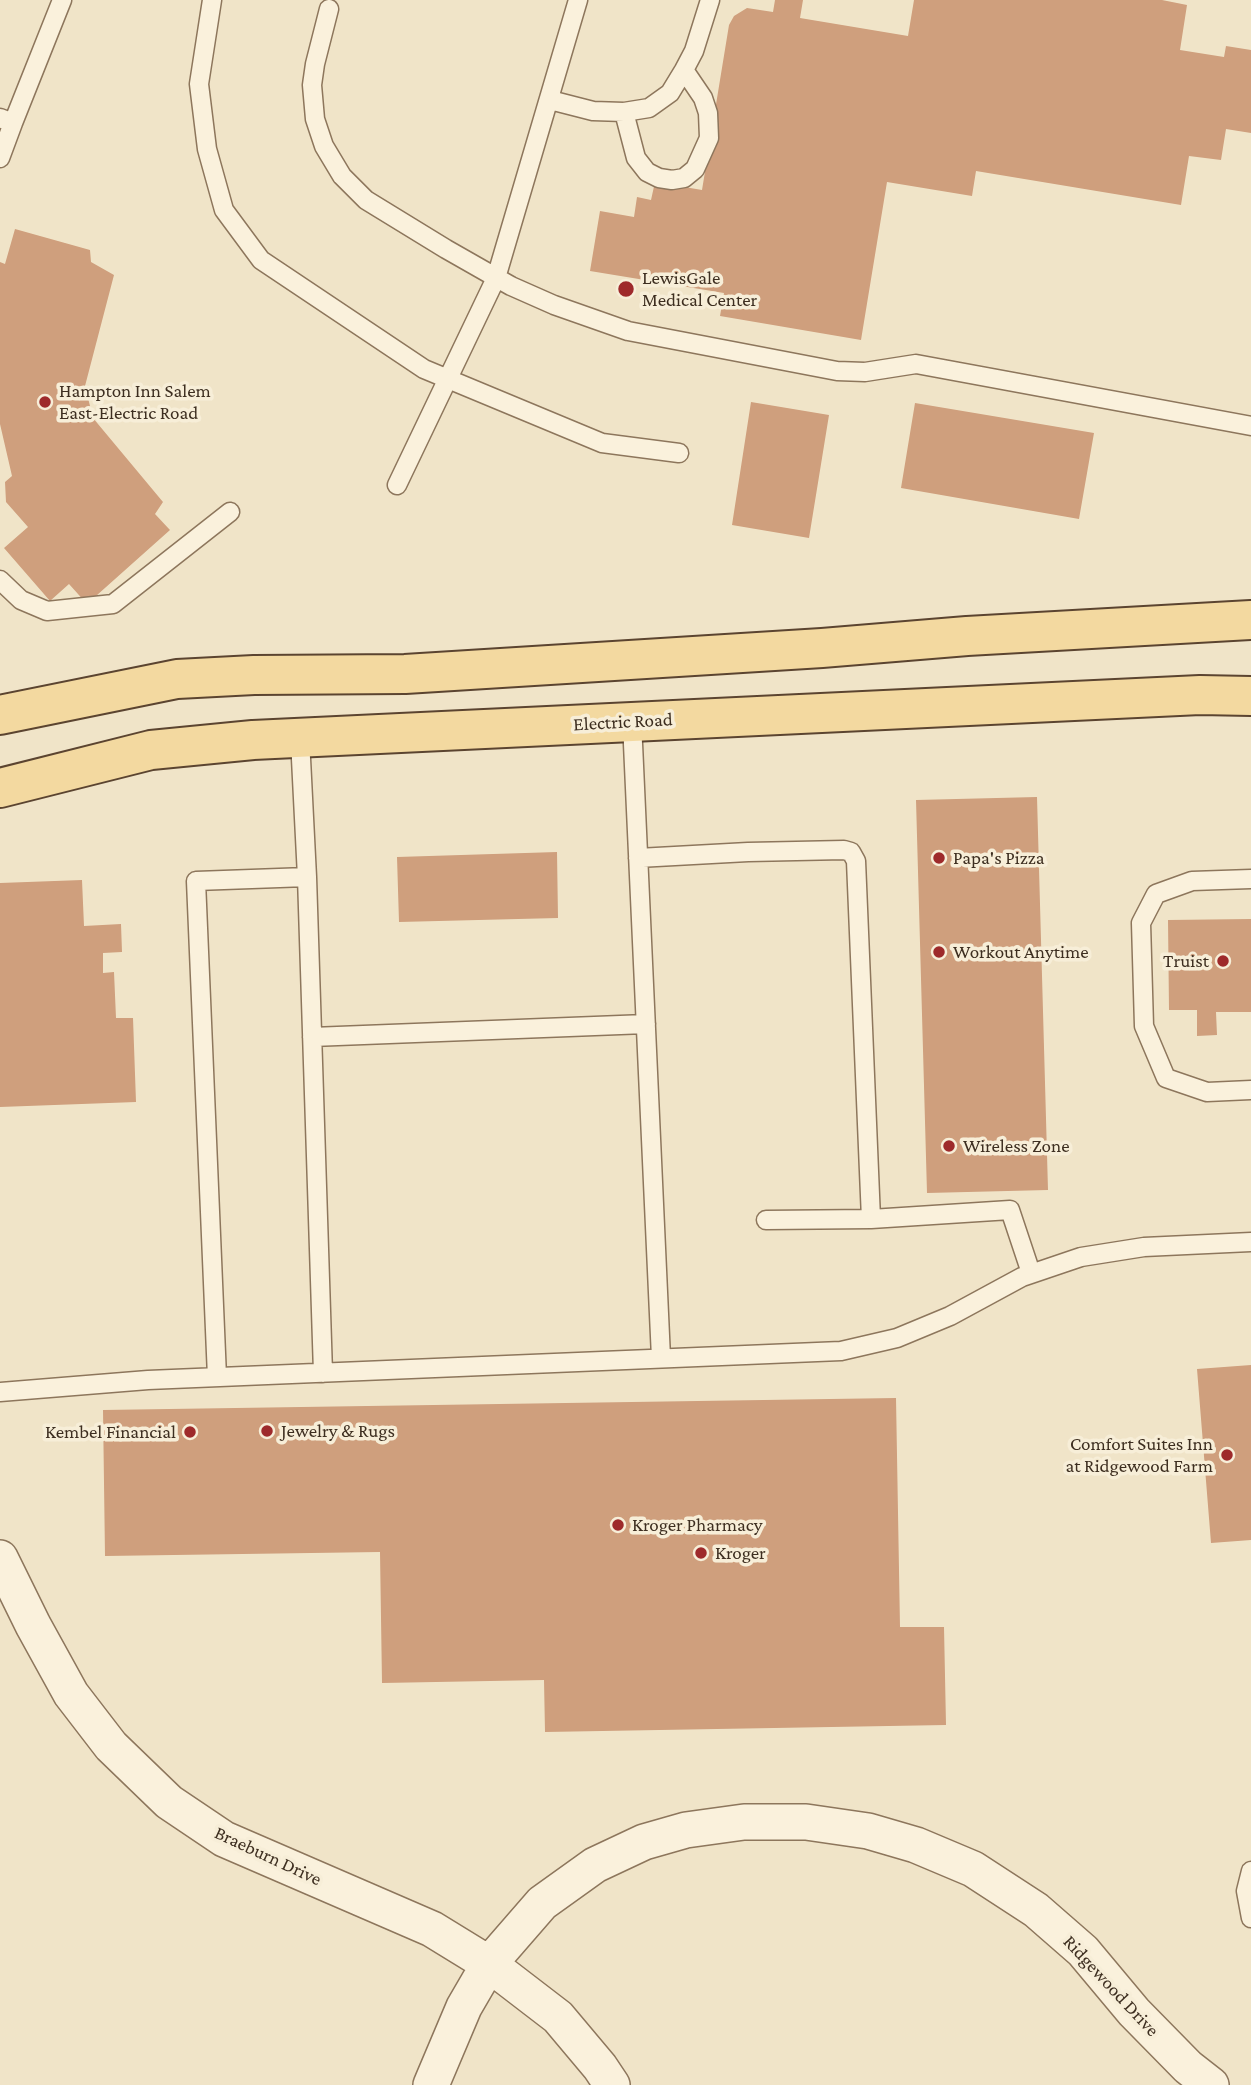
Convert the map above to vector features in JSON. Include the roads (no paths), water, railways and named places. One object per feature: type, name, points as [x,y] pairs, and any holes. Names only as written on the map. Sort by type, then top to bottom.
[{"type":"main road","points":[[0,715],[177,680],[254,675],[405,674],[822,648],[967,636],[1251,621]]},
{"type":"main road","name":"Electric Road","points":[[0,788],[151,750],[253,740],[1200,695],[1251,695]]},
{"type":"street","name":"Braeburn Drive","points":[[0,1558],[71,1694],[111,1746],[169,1802],[224,1839],[432,1929],[489,1964],[558,2017],[612,2085]]},
{"type":"street","name":"Ridgewood Drive","points":[[431,2085],[464,2007],[489,1964],[542,1903],[595,1865],[644,1842],[687,1830],[744,1822],[806,1822],[868,1831],[916,1845],[973,1869],[1036,1910],[1083,1951],[1134,2012],[1188,2067],[1211,2085]]},
{"type":"lane","points":[[0,158],[6,120],[62,0]]},
{"type":"lane","points":[[212,0],[199,83],[207,149],[224,210],[261,260],[424,369],[602,443],[679,453]]},
{"type":"lane","points":[[397,485],[496,278],[578,0]]},
{"type":"lane","points":[[550,100],[593,111],[624,112],[649,108],[670,93],[684,70],[694,51],[710,0]]},
{"type":"lane","points":[[329,9],[315,64],[313,97],[315,120],[324,146],[342,176],[366,200],[496,278],[554,305],[628,331],[837,371],[865,372],[916,365],[1251,426]]},
{"type":"lane","points":[[624,112],[636,158],[647,172],[659,178],[684,178],[695,169],[709,138],[708,113],[703,98],[684,70]]},
{"type":"lane","points":[[0,580],[21,600],[47,611],[113,604],[230,512]]},
{"type":"lane","points":[[632,722],[661,1358]]},
{"type":"lane","points":[[300,739],[323,1373]]},
{"type":"lane","points":[[638,858],[748,852],[851,852],[856,861],[871,1219]]},
{"type":"lane","points":[[217,1377],[196,881],[307,877]]},
{"type":"lane","points":[[1251,879],[1192,881],[1156,894],[1141,922],[1144,1026],[1166,1078],[1207,1093],[1251,1090]]},
{"type":"lane","points":[[312,1037],[646,1024]]},
{"type":"lane","points":[[766,1220],[871,1219],[1010,1210],[1031,1273]]},
{"type":"lane","points":[[0,1392],[217,1377],[841,1351],[897,1338],[950,1316],[1031,1273],[1081,1257],[1144,1247],[1251,1242]]},
{"type":"lane","points":[[1251,1871],[1246,1891],[1251,1919]]},
{"type":"place","name":"LewisGale Medical Center","points":[[626,289]]},
{"type":"place","name":"Hampton Inn Salem East-Electric Road","points":[[45,402]]},
{"type":"place","name":"Papa's Pizza","points":[[939,858]]},
{"type":"place","name":"Workout Anytime","points":[[939,952]]},
{"type":"place","name":"Truist","points":[[1223,961]]},
{"type":"place","name":"Wireless Zone","points":[[949,1146]]},
{"type":"place","name":"Jewelry & Rugs","points":[[267,1431]]},
{"type":"place","name":"Kembel Financial","points":[[190,1432]]},
{"type":"place","name":"Comfort Suites Inn at Ridgewood Farm","points":[[1227,1455]]},
{"type":"place","name":"Kroger Pharmacy","points":[[618,1525]]},
{"type":"place","name":"Kroger","points":[[701,1553]]}]
